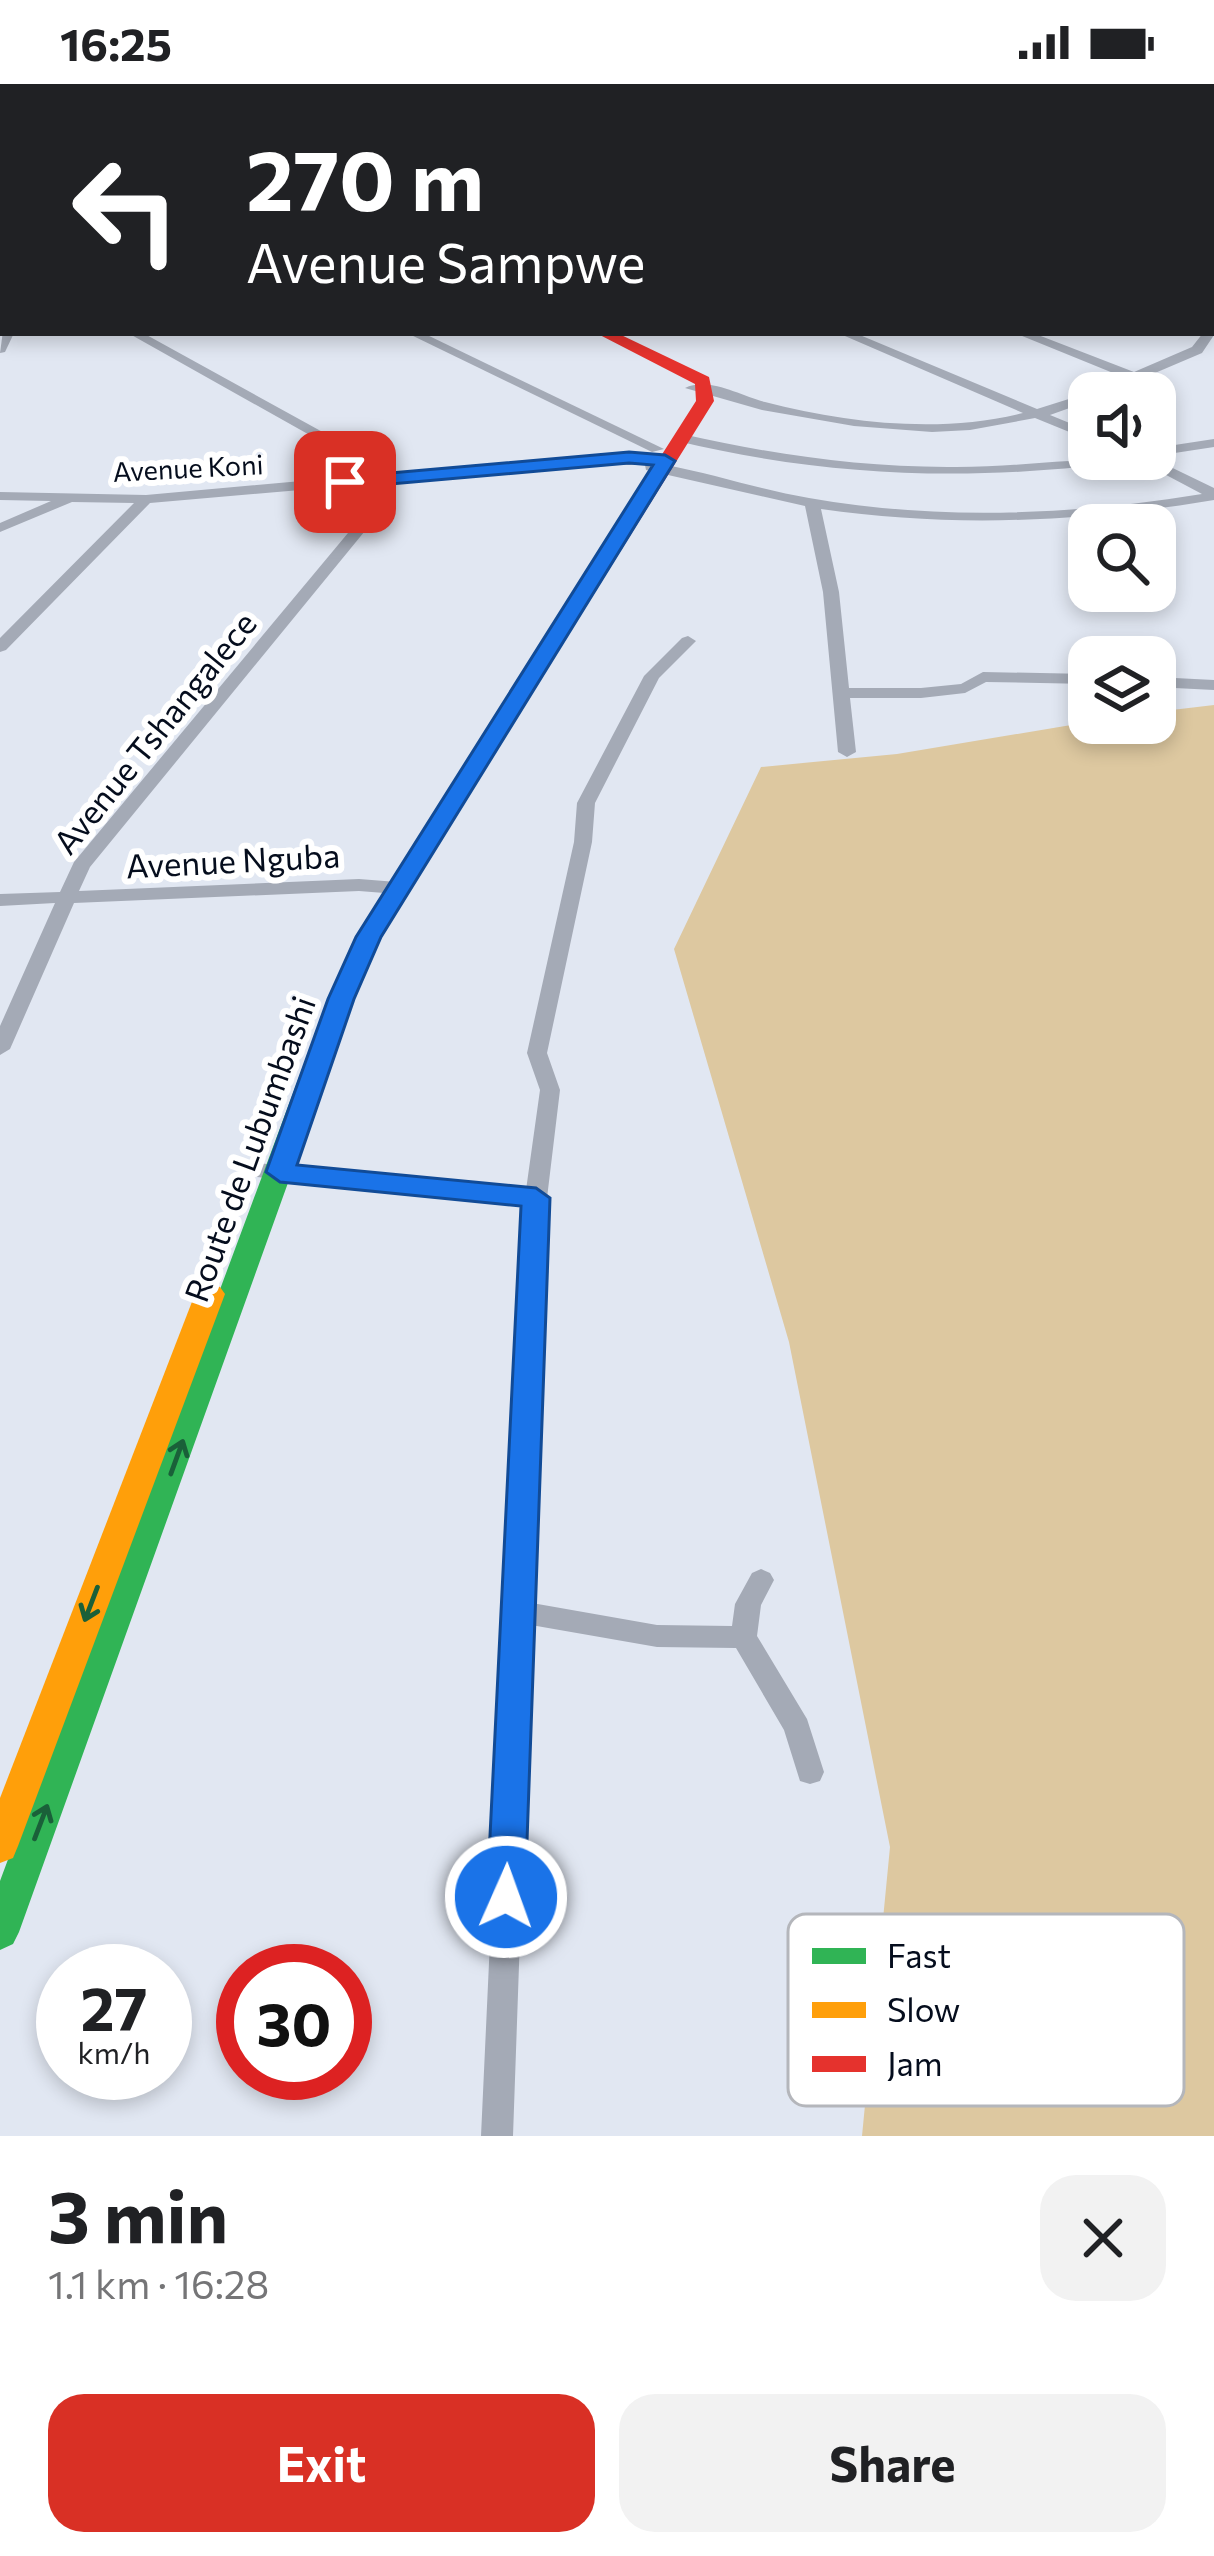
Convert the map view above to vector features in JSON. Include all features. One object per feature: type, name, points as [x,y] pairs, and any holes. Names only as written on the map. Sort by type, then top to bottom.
[{"type":"highway","points":[[591,336],[698,385]]},
{"type":"highway","points":[[609,336],[698,385]]},
{"type":"highway","name":"Route de Lubumbashi","points":[[0,1932],[347,938],[386,887],[660,457],[698,385]]},
{"type":"highway","name":"Route de Lubumbashi","points":[[0,1846],[269,1171]]},
{"type":"street","points":[[139,336],[392,476]]},
{"type":"street","points":[[419,336],[660,457],[761,493],[955,520],[1056,517],[1214,495]]},
{"type":"street","points":[[851,336],[1068,427]]},
{"type":"street","points":[[1029,336],[1121,372]]},
{"type":"street","points":[[1145,372],[1196,350],[1207,336]]},
{"type":"street","points":[[698,385],[760,406],[878,428],[981,427],[1042,416],[1068,405]]},
{"type":"street","points":[[1176,449],[1214,443]]},
{"type":"street","points":[[660,457],[773,458],[923,474],[1068,466]]},
{"type":"street","name":"Avenue Koni","points":[[6,496],[146,499],[660,457]]},
{"type":"street","name":"Avenue Tshangalece","points":[[0,1048],[81,866],[364,523],[392,476]]},
{"type":"street","points":[[1176,476],[1214,495]]},
{"type":"street","points":[[0,528],[68,497]]},
{"type":"street","points":[[0,647],[146,499]]},
{"type":"street","points":[[812,503],[831,592],[848,752]]},
{"type":"street","points":[[497,2136],[536,1198],[550,1090],[537,1053],[583,842],[586,803],[652,676],[688,641]]},
{"type":"street","points":[[843,692],[921,693],[965,688],[982,677],[1068,679]]},
{"type":"street","points":[[1176,683],[1214,685]]},
{"type":"street","name":"Avenue Nguba","points":[[0,900],[386,887]]},
{"type":"street","points":[[269,1171],[536,1198]]},
{"type":"street","points":[[761,1580],[748,1604],[744,1637],[797,1727],[809,1772]]},
{"type":"street","points":[[516,1611],[656,1636],[744,1637]]},
{"type":"shaded area","points":[[1214,705],[1214,2136],[862,2136],[865,2106],[1184,2106],[1184,1914],[884,1914],[890,1847],[789,1342],[674,949],[761,767],[897,754],[1068,726],[1068,744],[1176,744],[1176,710]]},
{"type":"traffic: fast","points":[[0,1932],[341,999],[368,937],[431,836]]},
{"type":"traffic: slow","points":[[0,1846],[210,1294]]},
{"type":"traffic: jam","points":[[431,836],[705,401],[703,381],[610,336]]},
{"type":"route","points":[[345,482],[629,458],[665,461],[368,937],[280,1172],[536,1198],[506,1897]]}]
